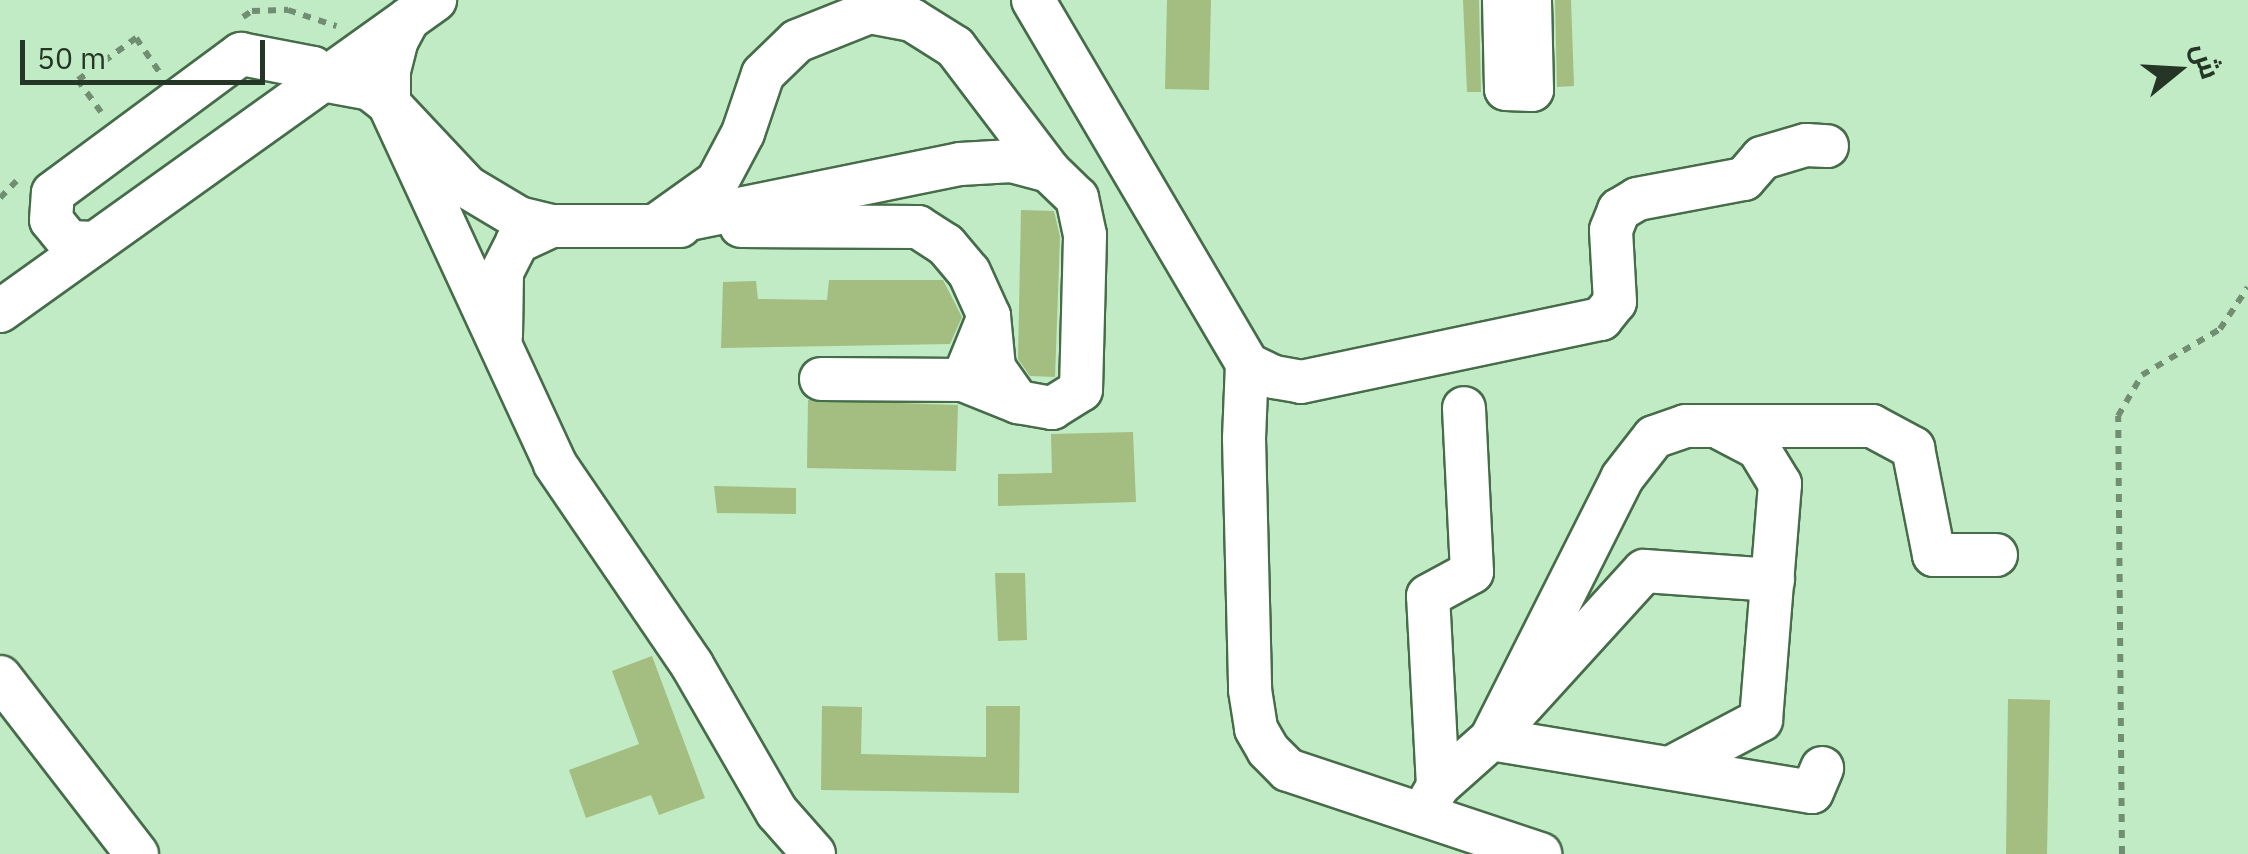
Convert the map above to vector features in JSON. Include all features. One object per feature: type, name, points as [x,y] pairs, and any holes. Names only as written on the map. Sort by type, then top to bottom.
[{"type":"lane","points":[[1033,0],[1247,364],[1244,438],[1250,690],[1256,729],[1288,770],[1430,800],[1540,854]]},
{"type":"lane","points":[[1504,0],[1506,89],[1532,90],[1530,0]]},
{"type":"lane","points":[[0,291],[81,242],[417,6]]},
{"type":"lane","points":[[417,6],[389,71],[388,104],[554,464],[692,665],[777,812],[814,854]]},
{"type":"lane","points":[[655,226],[717,182],[743,133],[763,74],[797,41],[870,12],[912,20],[954,47],[1049,171],[1078,198],[1086,235],[1081,390],[1052,408],[1018,402],[963,380],[821,379]]},
{"type":"lane","points":[[318,74],[370,90],[468,187],[519,218],[551,226],[918,228],[946,245],[969,272],[989,316],[994,368],[1018,402]]},
{"type":"lane","points":[[1247,364],[1300,382],[1601,319],[1615,302],[1611,230],[1619,210],[1637,199],[1744,179],[1762,158],[1806,145],[1827,146]]},
{"type":"lane","points":[[655,226],[960,164],[1012,161],[1049,171]]},
{"type":"lane","points":[[500,346],[502,272],[517,242],[551,226]]},
{"type":"lane","points":[[0,310],[81,242]]},
{"type":"lane","points":[[963,380],[989,316]]},
{"type":"lane","points":[[1430,800],[1428,596],[1472,572],[1464,408]]},
{"type":"lane","points":[[1492,739],[1622,478],[1654,437],[1686,426],[1872,426],[1912,448],[1934,556],[1996,555]]},
{"type":"lane","points":[[1670,768],[1761,720],[1780,484],[1758,448],[1722,429]]},
{"type":"lane","points":[[1430,800],[1492,739],[1644,571],[1772,580]]},
{"type":"lane","points":[[0,677],[137,854]]},
{"type":"lane","points":[[0,700],[119,854]]},
{"type":"lane","points":[[1492,739],[1812,792],[1822,768]]},
{"type":"path","points":[[2122,854],[2118,416],[2142,376],[2220,329],[2248,288]]},
{"type":"building","points":[[1167,0],[1211,0],[1209,90],[1165,89]]},
{"type":"building","points":[[1463,0],[1479,0],[1481,92],[1467,92]]},
{"type":"building","points":[[1555,0],[1571,0],[1574,86],[1557,87]]},
{"type":"building","points":[[1021,210],[1054,211],[1060,237],[1055,377],[1030,376],[1018,359]]},
{"type":"building","points":[[829,280],[943,280],[962,317],[950,344],[721,348],[723,282],[756,281],[758,299],[827,300]]},
{"type":"building","points":[[808,400],[958,405],[956,471],[807,468]]},
{"type":"building","points":[[1133,432],[1136,502],[998,506],[998,474],[1052,473],[1051,434]]},
{"type":"building","points":[[714,486],[796,488],[796,514],[717,513]]},
{"type":"building","points":[[995,573],[1025,573],[1027,640],[998,641]]},
{"type":"building","points":[[652,656],[705,798],[659,815],[651,795],[586,818],[569,770],[639,744],[612,671]]},
{"type":"building","points":[[2008,699],[2050,700],[2047,854],[2006,854]]},
{"type":"building","points":[[822,706],[862,707],[861,754],[986,757],[986,706],[1020,706],[1019,793],[821,790]]}]
